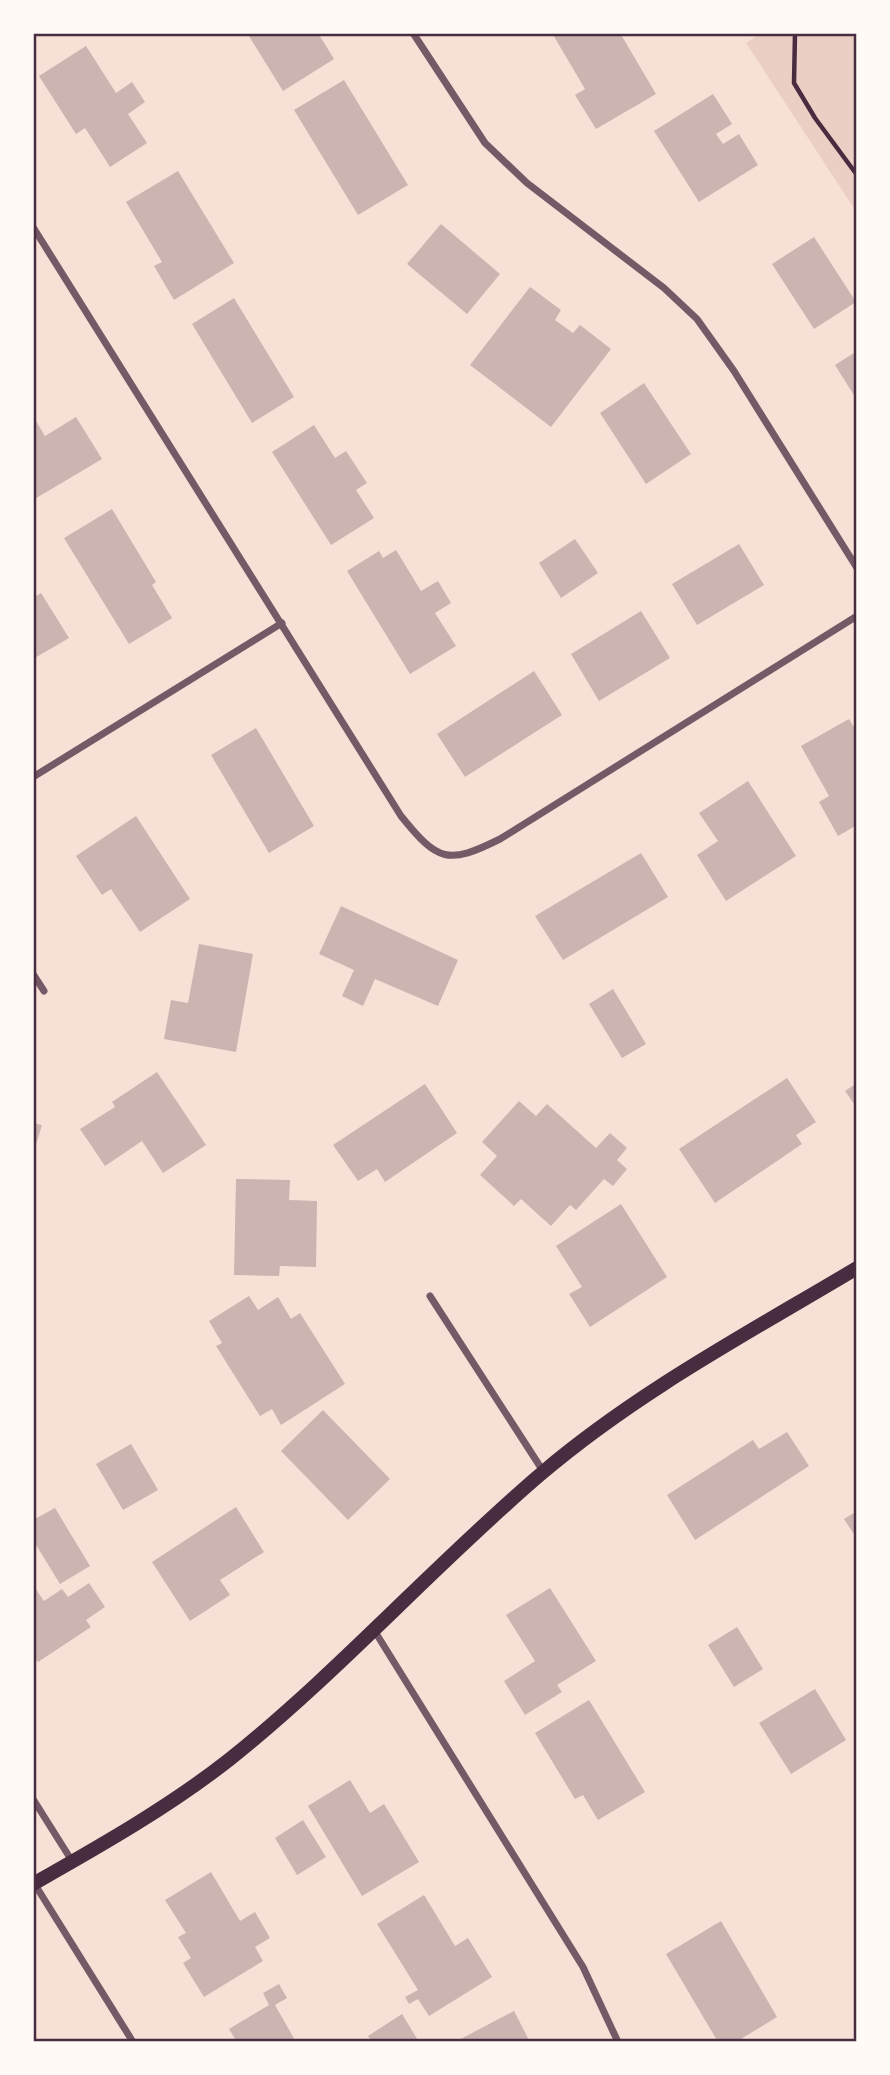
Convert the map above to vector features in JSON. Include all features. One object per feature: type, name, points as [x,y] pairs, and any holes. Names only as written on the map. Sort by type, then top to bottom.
[{"type":"main road","points":[[34,1884],[151,1814],[228,1760],[300,1699],[543,1471],[662,1385],[857,1268]]},
{"type":"street","points":[[413,33],[485,143],[527,183],[664,288],[697,319],[734,371],[857,568]]},
{"type":"street","points":[[33,227],[401,816],[419,838],[441,855],[465,856],[500,839],[857,616]]},
{"type":"street","points":[[33,777],[282,624]]},
{"type":"street","points":[[33,974],[44,991]]},
{"type":"street","points":[[430,1296],[543,1471]]},
{"type":"street","points":[[373,1629],[583,1967],[618,2042]]},
{"type":"street","points":[[33,1799],[72,1861]]},
{"type":"street","points":[[34,1884],[133,2042]]},
{"type":"path","points":[[795,33],[794,83],[815,118],[857,175]]},
{"type":"shaded area","points":[[761,33],[857,33],[857,213],[746,43]]},
{"type":"building","points":[[247,33],[318,33],[334,59],[283,91]]},
{"type":"building","points":[[552,33],[620,33],[656,94],[596,129],[575,95],[585,89]]},
{"type":"building","points":[[86,46],[116,93],[132,82],[145,102],[128,114],[147,143],[110,167],[85,128],[76,134],[39,76]]},
{"type":"building","points":[[344,80],[408,185],[358,215],[294,110]]},
{"type":"building","points":[[713,94],[732,124],[716,134],[723,144],[739,134],[758,165],[699,202],[654,131]]},
{"type":"building","points":[[178,171],[234,263],[174,300],[154,266],[162,262],[126,202]]},
{"type":"building","points":[[441,224],[500,274],[467,314],[407,264]]},
{"type":"building","points":[[814,237],[856,302],[814,329],[772,264]]},
{"type":"building","points":[[530,287],[561,310],[555,320],[573,333],[580,325],[611,349],[551,427],[470,365]]},
{"type":"building","points":[[234,298],[294,397],[252,423],[192,324]]},
{"type":"building","points":[[857,351],[857,400],[835,365]]},
{"type":"building","points":[[644,383],[691,454],[646,484],[600,413]]},
{"type":"building","points":[[33,416],[45,436],[76,417],[102,459],[33,500]]},
{"type":"building","points":[[314,425],[335,458],[346,451],[367,483],[356,490],[374,518],[331,545],[272,452]]},
{"type":"building","points":[[112,509],[156,582],[152,585],[172,618],[129,644],[64,538]]},
{"type":"building","points":[[575,539],[598,573],[561,598],[539,563]]},
{"type":"building","points":[[739,544],[764,585],[697,625],[672,584]]},
{"type":"building","points":[[396,550],[421,591],[438,581],[451,603],[435,613],[456,646],[410,674],[347,571],[379,551],[383,558]]},
{"type":"building","points":[[41,593],[69,638],[33,659],[33,598]]},
{"type":"building","points":[[641,611],[670,658],[599,701],[571,654]]},
{"type":"building","points":[[534,671],[562,715],[465,777],[437,734]]},
{"type":"building","points":[[849,719],[857,732],[857,825],[838,836],[819,802],[829,796],[801,746]]},
{"type":"building","points":[[256,728],[314,826],[269,853],[211,755]]},
{"type":"building","points":[[748,781],[796,856],[726,901],[697,855],[718,841],[699,813]]},
{"type":"building","points":[[136,816],[190,899],[140,932],[111,889],[102,895],[76,856]]},
{"type":"building","points":[[641,853],[668,897],[563,960],[535,916]]},
{"type":"building","points":[[341,906],[458,960],[438,1006],[375,979],[363,1006],[342,996],[354,970],[319,954]]},
{"type":"building","points":[[199,944],[253,954],[236,1052],[164,1039],[171,1000],[188,1003]]},
{"type":"building","points":[[613,989],[646,1044],[622,1058],[589,1004]]},
{"type":"building","points":[[157,1072],[206,1145],[163,1173],[142,1141],[105,1166],[80,1129],[115,1107],[112,1102]]},
{"type":"building","points":[[787,1078],[816,1122],[796,1135],[802,1144],[715,1203],[679,1149]]},
{"type":"building","points":[[857,1083],[857,1108],[845,1091]]},
{"type":"building","points":[[425,1084],[457,1133],[385,1182],[377,1169],[358,1181],[333,1145]]},
{"type":"building","points":[[519,1101],[536,1116],[547,1104],[596,1148],[610,1133],[627,1148],[617,1160],[627,1169],[613,1186],[604,1179],[576,1210],[570,1205],[551,1226],[521,1199],[514,1206],[480,1175],[497,1156],[482,1142]]},
{"type":"building","points":[[33,1123],[42,1125],[34,1151],[33,1151]]},
{"type":"building","points":[[236,1179],[290,1180],[289,1200],[317,1201],[316,1267],[280,1266],[279,1276],[234,1275]]},
{"type":"building","points":[[621,1204],[667,1277],[590,1327],[569,1294],[582,1287],[556,1246]]},
{"type":"building","points":[[249,1296],[258,1310],[278,1297],[291,1319],[300,1313],[345,1384],[281,1425],[272,1409],[260,1416],[216,1346],[222,1343],[209,1321]]},
{"type":"building","points":[[323,1410],[390,1479],[348,1520],[281,1451]]},
{"type":"building","points":[[787,1432],[809,1466],[695,1540],[667,1495],[753,1440],[759,1449]]},
{"type":"building","points":[[131,1444],[158,1490],[123,1510],[96,1464]]},
{"type":"building","points":[[236,1507],[264,1552],[220,1580],[230,1595],[190,1621],[152,1562]]},
{"type":"building","points":[[55,1508],[90,1566],[60,1584],[33,1540],[33,1520]]},
{"type":"building","points":[[857,1511],[857,1539],[844,1519]]},
{"type":"building","points":[[89,1583],[105,1607],[86,1620],[91,1627],[38,1662],[33,1655],[33,1585],[44,1601],[62,1589],[68,1597]]},
{"type":"building","points":[[550,1588],[596,1661],[557,1685],[562,1692],[525,1715],[504,1681],[535,1661],[506,1615]]},
{"type":"building","points":[[737,1627],[763,1669],[734,1687],[708,1645]]},
{"type":"building","points":[[815,1689],[846,1740],[791,1774],[759,1723]]},
{"type":"building","points":[[589,1700],[645,1792],[598,1820],[583,1795],[575,1799],[535,1733]]},
{"type":"building","points":[[350,1780],[370,1813],[384,1804],[419,1862],[362,1896],[308,1806]]},
{"type":"building","points":[[303,1820],[326,1857],[297,1875],[275,1838]]},
{"type":"building","points":[[211,1872],[240,1921],[255,1912],[270,1938],[255,1947],[263,1961],[204,1997],[183,1963],[191,1958],[178,1937],[186,1933],[165,1900]]},
{"type":"building","points":[[424,1895],[455,1946],[468,1938],[492,1977],[429,2016],[418,1999],[409,2004],[405,1997],[418,1990],[377,1924]]},
{"type":"building","points":[[721,1921],[777,2017],[736,2042],[718,2042],[666,1954]]},
{"type":"building","points":[[279,1984],[287,1998],[275,2005],[296,2042],[237,2042],[229,2029],[269,2005],[263,1993]]},
{"type":"building","points":[[514,2011],[530,2042],[455,2042]]},
{"type":"building","points":[[402,2014],[419,2042],[372,2042],[368,2036]]}]
